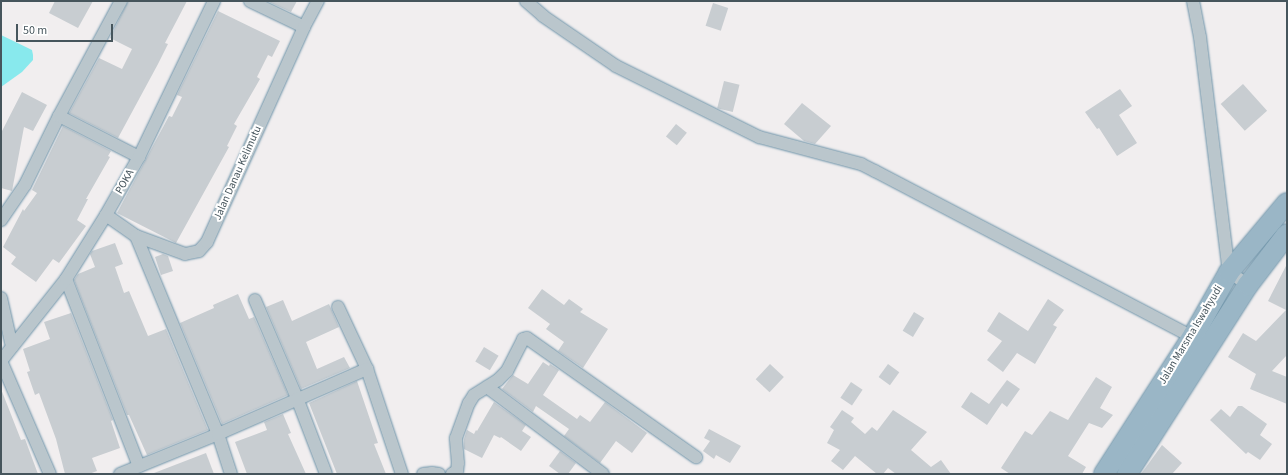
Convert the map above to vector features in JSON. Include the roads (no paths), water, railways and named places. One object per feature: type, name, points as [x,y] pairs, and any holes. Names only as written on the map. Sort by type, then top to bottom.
[{"type":"highway","name":"Jalan Marsma Iswahyudi","points":[[1127,474],[1201,343],[1229,272],[1287,202]]},
{"type":"highway","name":"Jalan Marsma Iswahyudi","points":[[1104,474],[1201,343],[1287,234]]},
{"type":"street","points":[[1,220],[25,185],[59,116],[121,1]]},
{"type":"street","name":"POKA","points":[[1,361],[66,279],[106,215],[139,157],[214,1]]},
{"type":"street","points":[[250,1],[304,27]]},
{"type":"street","name":"Jalan Danau Kelimutu","points":[[106,215],[136,236],[185,254],[199,252],[207,242],[304,27],[318,1]]},
{"type":"street","points":[[526,1],[543,16],[616,66],[759,137],[862,164],[1201,343]]},
{"type":"street","points":[[1193,1],[1200,37],[1229,272],[1248,285]]},
{"type":"street","points":[[59,116],[139,157]]},
{"type":"street","points":[[136,236],[218,434],[230,474]]},
{"type":"street","points":[[66,279],[139,466]]},
{"type":"street","points":[[1,298],[12,347]]},
{"type":"street","points":[[255,300],[298,398],[326,474]]},
{"type":"street","points":[[338,307],[367,369],[402,474]]},
{"type":"street","points":[[452,474],[457,471],[458,463],[456,438],[469,403],[474,395],[498,380],[506,371],[523,339],[528,338],[696,457]]},
{"type":"street","points":[[1,361],[50,474]]},
{"type":"street","points":[[120,474],[218,434],[367,369]]},
{"type":"street","points":[[487,387],[602,474]]},
{"type":"street","points":[[423,474],[432,472],[439,474]]},
{"type":"water","points":[[1,35],[32,50],[33,60],[22,72],[1,87]]}]
